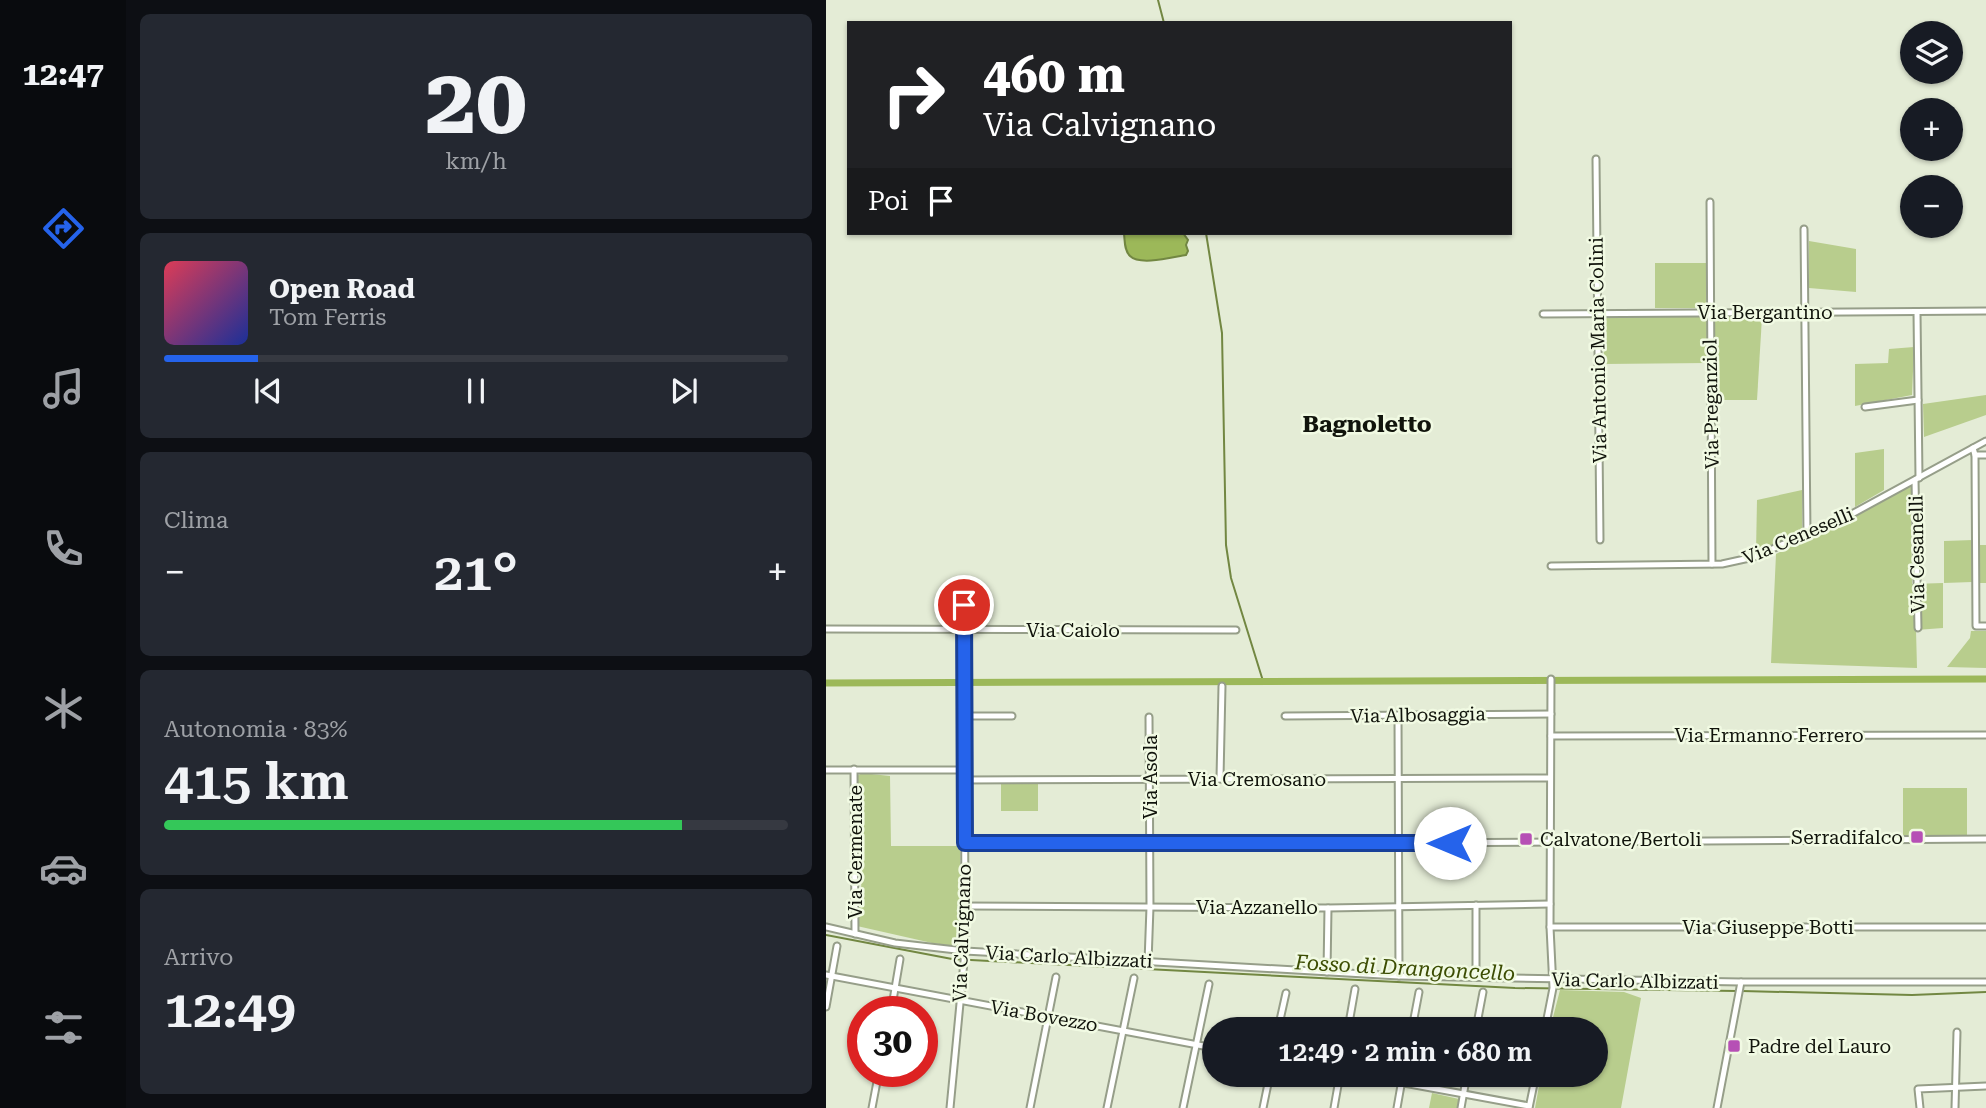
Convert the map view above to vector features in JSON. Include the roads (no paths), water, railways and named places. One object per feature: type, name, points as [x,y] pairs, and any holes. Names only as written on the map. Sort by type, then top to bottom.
[{"type":"street","name":"Via Antonio Maria Colini","points":[[1597,159],[1600,540]]},
{"type":"street","name":"Via Preganziol","points":[[1710,202],[1712,564]]},
{"type":"street","points":[[1804,229],[1807,535]]},
{"type":"street","name":"Via Bergantino","points":[[1543,314],[1986,311]]},
{"type":"street","name":"Via Cesanelli","points":[[1917,312],[1918,628]]},
{"type":"street","points":[[1865,407],[1918,400]]},
{"type":"street","name":"Via Ceneselli","points":[[1551,566],[1712,564],[1749,559],[1866,508],[1986,441]]},
{"type":"street","points":[[1973,448],[1976,626],[1986,626]]},
{"type":"street","points":[[1975,455],[1986,455]]},
{"type":"street","points":[[1976,541],[1986,540]]},
{"type":"street","name":"Via Calvignano","points":[[950,1108],[965,951],[964,581]]},
{"type":"street","name":"Via Caiolo","points":[[826,629],[1236,630]]},
{"type":"street","points":[[1548,1017],[1552,996],[1551,680]]},
{"type":"street","points":[[1220,778],[1222,686]]},
{"type":"street","name":"Via Albosaggia","points":[[1285,716],[1551,714]]},
{"type":"street","points":[[1398,715],[1399,976]]},
{"type":"street","points":[[964,716],[1012,716]]},
{"type":"street","name":"Via Asola","points":[[1148,962],[1149,717]]},
{"type":"street","name":"Via Ermanno Ferrero","points":[[1551,736],[1986,735]]},
{"type":"street","points":[[826,769],[964,770]]},
{"type":"street","name":"Via Cermenate","points":[[855,769],[855,934]]},
{"type":"street","name":"Via Cremosano","points":[[964,780],[1550,778]]},
{"type":"street","points":[[965,843],[1986,839]]},
{"type":"street","name":"Via Azzanello","points":[[964,906],[1328,908],[1550,904]]},
{"type":"street","points":[[1476,905],[1476,977]]},
{"type":"street","points":[[1327,972],[1328,908]]},
{"type":"street","name":"Via Carlo Albizzati","points":[[826,927],[895,943],[965,951],[1399,976],[1741,982],[1986,982]]},
{"type":"street","name":"Via Giuseppe Botti","points":[[1550,928],[1986,927]]},
{"type":"street","points":[[826,1007],[829,976],[837,946]]},
{"type":"street","points":[[894,996],[900,959]]},
{"type":"street","name":"Via Bovezzo","points":[[829,976],[1202,1045]]},
{"type":"street","points":[[1030,1108],[1056,977]]},
{"type":"street","points":[[1107,1108],[1134,978]]},
{"type":"street","points":[[1717,1108],[1741,982]]},
{"type":"street","points":[[1183,1108],[1209,984]]},
{"type":"street","points":[[1350,1017],[1355,989]]},
{"type":"street","points":[[1414,1017],[1419,992]]},
{"type":"street","points":[[1478,1017],[1483,992]]},
{"type":"street","points":[[1281,1017],[1286,993]]},
{"type":"street","points":[[1955,1108],[1957,1032]]},
{"type":"street","points":[[1920,1108],[1918,1089],[1986,1086]]},
{"type":"street","points":[[872,1108],[876,1087]]},
{"type":"street","points":[[1263,1108],[1267,1087]]},
{"type":"street","points":[[1334,1108],[1338,1087]]},
{"type":"street","points":[[1397,1108],[1400,1087]]},
{"type":"street","points":[[1422,1087],[1529,1107],[1533,1087]]},
{"type":"street","points":[[1461,1108],[1465,1087]]},
{"type":"waterway","points":[[1158,0],[1163,21]]},
{"type":"waterway","points":[[1206,235],[1222,333],[1226,545],[1231,578],[1263,681]]},
{"type":"waterway","points":[[826,683],[1986,679]]},
{"type":"waterway","name":"Fosso di Drangoncello","points":[[826,935],[952,959],[1515,988],[1737,991]]},
{"type":"waterway","name":"Fosso di Drangoncello","points":[[1742,991],[1912,995],[1986,992]]},
{"type":"place","name":"Serradifalco","points":[[1917,837]]},
{"type":"place","name":"Calvatone/Bertoli","points":[[1526,839]]},
{"type":"place","name":"Padre del Lauro","points":[[1734,1046]]},
{"type":"district","name":"Bagnoletto","points":[[1367,424]]}]
